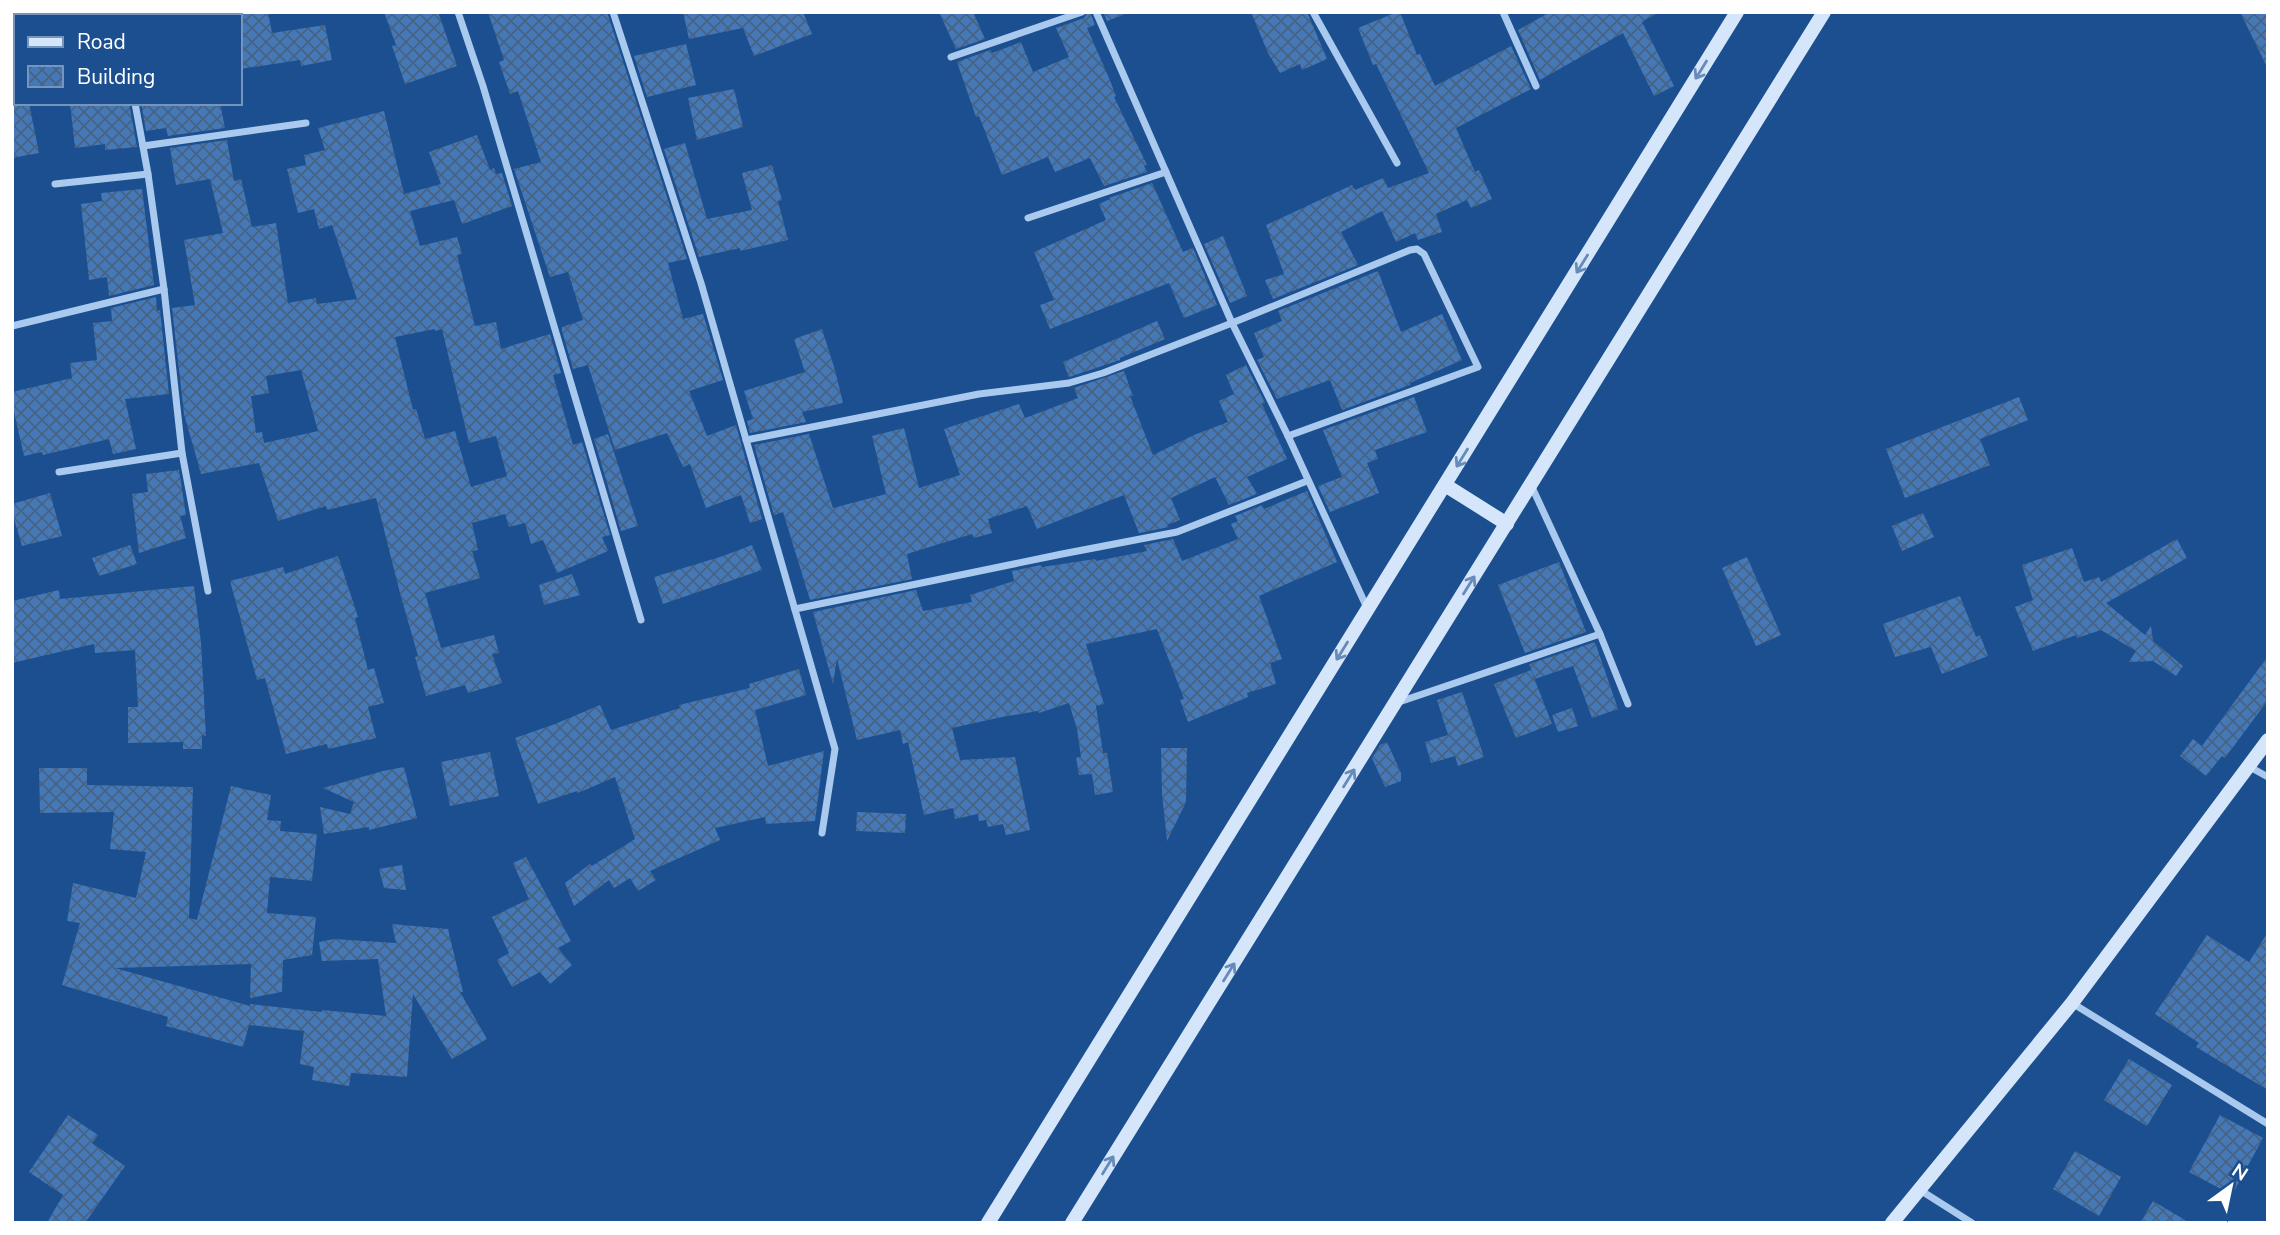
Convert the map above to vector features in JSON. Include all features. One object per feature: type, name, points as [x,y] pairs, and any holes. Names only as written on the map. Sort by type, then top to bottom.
[{"type":"street","points":[[458,12],[491,113],[641,620]]},
{"type":"street","points":[[613,12],[701,283],[835,749],[821,833]]},
{"type":"street","points":[[951,57],[1082,12]]},
{"type":"street","points":[[1096,12],[1233,323],[1368,610]]},
{"type":"street","points":[[1313,12],[1397,163]]},
{"type":"street","points":[[1503,12],[1536,86]]},
{"type":"street","points":[[1072,1223],[1824,12]]},
{"type":"street","points":[[988,1223],[1734,14]]},
{"type":"street","points":[[135,105],[164,289],[182,453],[208,592]]},
{"type":"street","points":[[143,146],[306,123]]},
{"type":"street","points":[[1028,218],[1166,172]]},
{"type":"street","points":[[55,184],[148,174]]},
{"type":"street","points":[[746,440],[979,394],[1069,383],[1103,373],[1233,323],[1410,250],[1417,249],[1424,254],[1478,367],[1288,436]]},
{"type":"street","points":[[12,326],[164,289]]},
{"type":"street","points":[[59,472],[182,453]]},
{"type":"street","points":[[795,609],[1177,532],[1307,481]]},
{"type":"street","points":[[1530,484],[1600,634],[1628,704]]},
{"type":"street","points":[[1445,485],[1507,524]]},
{"type":"street","points":[[1395,703],[1600,634]]},
{"type":"street","points":[[1892,1223],[2072,1003],[2268,740]]},
{"type":"street","points":[[2248,765],[2268,777]]},
{"type":"street","points":[[2072,1003],[2268,1124]]},
{"type":"street","points":[[1920,1190],[1972,1223]]},
{"type":"building","points":[[268,12],[272,33],[325,25],[332,60],[301,66],[300,60],[242,69],[240,14]]},
{"type":"building","points":[[384,12],[438,12],[457,66],[405,84],[392,46],[396,45]]},
{"type":"building","points":[[488,12],[607,12],[687,259],[668,263],[683,319],[703,314],[723,380],[689,391],[707,436],[736,425],[762,519],[750,523],[741,495],[706,508],[690,464],[683,467],[667,433],[615,450],[588,365],[573,369],[562,331],[562,327],[583,320],[568,272],[550,277],[514,169],[541,162],[518,91],[510,94],[499,62],[504,60]]},
{"type":"building","points":[[683,12],[803,12],[812,34],[754,56],[743,28],[689,39]]},
{"type":"building","points":[[939,12],[973,12],[985,39],[956,49]]},
{"type":"building","points":[[1088,12],[1095,25],[1087,28],[1109,78],[1116,96],[1114,97],[1147,165],[1144,166],[1147,172],[1104,186],[1090,158],[1055,172],[1048,157],[1002,175],[979,116],[976,117],[957,62],[1021,42],[1033,72],[1069,57],[1056,28],[1084,18]]},
{"type":"building","points":[[1103,12],[1122,12],[1123,15],[1107,21]]},
{"type":"building","points":[[1251,12],[1307,12],[1327,59],[1302,70],[1300,64],[1280,73],[1268,53]]},
{"type":"building","points":[[1400,12],[1417,55],[1420,54],[1435,86],[1511,46],[1531,89],[1456,128],[1475,172],[1479,170],[1492,199],[1471,208],[1467,200],[1436,214],[1442,232],[1418,240],[1415,233],[1396,242],[1382,211],[1341,232],[1358,265],[1273,299],[1265,280],[1284,274],[1266,225],[1352,185],[1355,190],[1383,178],[1388,188],[1429,173],[1376,64],[1373,65],[1358,28]]},
{"type":"building","points":[[1550,12],[1659,12],[1642,22],[1674,86],[1654,96],[1623,33],[1540,80],[1518,30]]},
{"type":"building","points":[[2240,12],[2268,12],[2268,69]]},
{"type":"building","points":[[686,44],[696,85],[647,97],[634,56]]},
{"type":"building","points":[[734,89],[743,127],[697,140],[688,98]]},
{"type":"building","points":[[12,103],[29,105],[39,153],[12,158]]},
{"type":"building","points":[[70,105],[129,105],[137,147],[105,150],[105,144],[75,148]]},
{"type":"building","points":[[141,105],[220,105],[225,128],[168,136],[166,128],[146,131]]},
{"type":"building","points":[[384,111],[404,194],[441,184],[429,152],[477,135],[490,170],[494,168],[496,174],[502,173],[512,206],[462,224],[454,200],[410,211],[420,246],[457,237],[462,254],[457,255],[475,326],[496,322],[501,349],[550,334],[561,373],[553,375],[573,445],[582,442],[610,535],[602,537],[608,551],[557,573],[543,540],[531,544],[525,523],[509,527],[505,514],[472,523],[478,550],[472,551],[480,578],[425,593],[441,648],[494,635],[499,653],[492,654],[502,683],[468,693],[465,685],[426,696],[376,498],[327,510],[326,506],[278,521],[259,463],[201,474],[184,414],[172,308],[195,305],[184,240],[223,233],[210,179],[176,185],[170,148],[227,140],[234,181],[241,179],[252,227],[276,223],[288,303],[316,298],[317,304],[357,299],[332,225],[319,229],[314,209],[298,213],[287,169],[306,165],[304,155],[325,150],[318,128]],"holes":[[[442,329],[469,443],[496,436],[507,476],[471,487],[455,431],[425,439],[416,409],[413,410],[395,337]],[[301,370],[318,431],[264,443],[262,432],[256,433],[251,396],[269,393],[266,376]]]},
{"type":"building","points":[[685,143],[707,219],[752,210],[742,173],[772,165],[782,200],[778,201],[788,240],[699,257],[664,149]]},
{"type":"building","points":[[1152,183],[1183,252],[1193,248],[1217,305],[1184,318],[1169,283],[1050,329],[1040,305],[1054,300],[1034,252],[1106,220],[1099,204],[1109,198]]},
{"type":"building","points":[[142,189],[154,285],[109,296],[107,277],[89,280],[81,204],[102,201],[101,193]]},
{"type":"building","points":[[1223,236],[1247,296],[1230,303],[1204,244]]},
{"type":"building","points":[[1378,271],[1401,332],[1442,314],[1462,360],[1410,385],[1342,410],[1330,380],[1277,399],[1257,360],[1264,357],[1254,333],[1282,321],[1278,311]]},
{"type":"building","points":[[156,297],[157,311],[160,310],[169,394],[125,399],[136,449],[113,454],[109,439],[43,455],[42,452],[24,456],[12,392],[72,378],[70,363],[97,360],[93,323],[112,321],[111,308]]},
{"type":"building","points":[[1157,321],[1165,339],[1120,360],[1069,377],[1063,362]]},
{"type":"building","points":[[822,329],[843,403],[802,412],[806,422],[750,433],[747,421],[753,419],[744,391],[805,372],[794,339]]},
{"type":"building","points":[[1246,365],[1265,403],[1262,404],[1287,459],[1247,477],[1257,494],[1229,505],[1215,477],[1171,498],[1180,520],[1167,525],[1169,527],[1139,533],[1124,495],[1037,529],[1027,506],[988,519],[992,533],[974,538],[972,534],[907,554],[912,579],[810,600],[783,512],[774,515],[754,445],[809,434],[833,508],[886,494],[872,436],[904,428],[919,488],[960,475],[944,429],[1019,404],[1025,418],[1078,398],[1074,388],[1124,371],[1133,396],[1130,396],[1153,455],[1228,422],[1219,401],[1234,394],[1226,375]]},
{"type":"building","points":[[1414,397],[1427,432],[1375,450],[1378,459],[1367,463],[1379,493],[1330,512],[1318,486],[1342,477],[1323,430]]},
{"type":"building","points":[[2019,397],[2028,420],[1980,439],[1990,465],[1905,498],[1886,449]]},
{"type":"building","points":[[608,434],[638,526],[621,531],[594,439]]},
{"type":"building","points":[[179,470],[186,515],[180,516],[186,538],[139,553],[132,494],[148,492],[146,474]]},
{"type":"building","points":[[1307,491],[1337,562],[1259,596],[1282,659],[1270,663],[1276,684],[1247,693],[1248,697],[1188,722],[1180,700],[1184,699],[1157,629],[1086,644],[1104,704],[1096,706],[1103,753],[1107,753],[1113,792],[1095,795],[1092,774],[1079,775],[1076,757],[1081,757],[1077,729],[1069,703],[1039,713],[1002,717],[952,728],[960,760],[1015,757],[1030,830],[1006,835],[1003,824],[988,827],[986,820],[979,821],[978,814],[955,819],[953,808],[924,815],[908,742],[903,744],[900,730],[857,740],[837,659],[833,684],[813,612],[916,590],[923,611],[972,602],[970,595],[1014,581],[1012,571],[1041,565],[1096,561],[1147,551],[1144,545],[1173,539],[1182,561],[1238,539],[1231,524],[1238,521],[1235,516],[1262,505],[1264,509]]},
{"type":"building","points":[[50,493],[62,536],[22,546],[12,504]]},
{"type":"building","points":[[1923,513],[1934,537],[1902,551],[1892,526]]},
{"type":"building","points":[[2177,539],[2187,558],[2106,603],[2145,635],[2151,626],[2153,641],[2183,666],[2176,676],[2153,661],[2129,662],[2136,651],[2101,630],[2077,638],[2076,635],[2033,651],[2015,607],[2033,600],[2022,565],[2072,548],[2084,582],[2099,577],[2101,582]]},
{"type":"building","points":[[130,545],[137,564],[99,576],[92,558]]},
{"type":"building","points":[[752,545],[762,570],[663,604],[654,577]]},
{"type":"building","points":[[338,556],[358,617],[355,618],[368,670],[374,668],[384,703],[368,707],[376,738],[328,749],[327,744],[286,754],[265,678],[257,680],[230,581],[283,567],[285,574]]},
{"type":"building","points":[[1747,557],[1781,635],[1756,646],[1722,568]]},
{"type":"building","points":[[1559,562],[1586,632],[1525,653],[1498,585]]},
{"type":"building","points":[[572,574],[580,595],[544,605],[539,585]]},
{"type":"building","points":[[194,586],[201,642],[206,736],[202,735],[202,749],[183,749],[183,742],[128,743],[128,707],[138,707],[135,650],[95,653],[94,644],[12,663],[12,601],[59,590],[60,599]]},
{"type":"building","points":[[1960,596],[1976,637],[1980,635],[1988,656],[1942,674],[1931,647],[1895,657],[1883,624]]},
{"type":"building","points":[[1595,642],[1618,709],[1592,718],[1573,666],[1535,679],[1529,664]]},
{"type":"building","points":[[2268,656],[2268,700],[2225,758],[2222,756],[2206,776],[2180,756],[2193,739],[2202,746]]},
{"type":"building","points":[[799,669],[806,695],[755,710],[768,766],[824,751],[815,821],[766,824],[765,817],[715,828],[720,840],[650,871],[656,880],[638,891],[630,878],[614,888],[609,880],[574,906],[565,883],[590,864],[592,866],[635,839],[615,777],[578,793],[577,791],[538,804],[515,738],[600,705],[611,730],[680,708],[679,705],[750,688],[749,684]]},
{"type":"building","points":[[1531,670],[1552,724],[1516,738],[1494,684]]},
{"type":"building","points":[[1462,692],[1484,757],[1458,766],[1455,756],[1431,763],[1425,742],[1448,735],[1437,700]]},
{"type":"building","points":[[1572,708],[1578,726],[1558,732],[1552,715]]},
{"type":"building","points":[[1387,742],[1401,773],[1401,781],[1385,787],[1372,758],[1380,745]]},
{"type":"building","points":[[1161,748],[1187,748],[1186,802],[1167,841],[1162,794]]},
{"type":"building","points":[[490,752],[499,796],[450,806],[441,762]]},
{"type":"building","points":[[404,767],[417,818],[369,830],[369,827],[324,834],[320,807],[350,814],[354,802],[323,788]]},
{"type":"building","points":[[39,768],[87,768],[87,785],[193,787],[189,918],[197,920],[231,786],[271,795],[267,820],[281,821],[280,831],[317,834],[312,881],[270,877],[267,913],[316,917],[312,955],[283,960],[282,992],[250,998],[251,964],[115,968],[250,1006],[386,1016],[378,959],[322,961],[319,942],[334,939],[396,943],[392,924],[448,929],[463,992],[460,992],[487,1039],[452,1059],[413,994],[407,1077],[351,1073],[349,1086],[312,1080],[314,1067],[300,1064],[304,1031],[249,1025],[243,1047],[166,1026],[168,1017],[62,985],[80,923],[67,921],[73,883],[136,898],[146,852],[110,849],[114,812],[40,813]]},
{"type":"building","points":[[857,812],[906,814],[905,833],[856,831]]},
{"type":"building","points":[[526,857],[571,941],[558,948],[572,965],[550,984],[540,972],[512,987],[497,960],[509,953],[492,917],[529,899],[513,863]]},
{"type":"building","points":[[402,865],[406,890],[384,888],[379,869]]},
{"type":"building","points":[[2268,932],[2268,1090],[2196,1047],[2199,1043],[2155,1014],[2207,935],[2249,962]]},
{"type":"building","points":[[2129,1059],[2172,1085],[2147,1126],[2104,1100]]},
{"type":"building","points":[[68,1115],[98,1135],[92,1143],[125,1166],[85,1223],[47,1223],[63,1195],[29,1172]]},
{"type":"building","points":[[2220,1115],[2263,1138],[2232,1195],[2189,1172]]},
{"type":"building","points":[[2075,1151],[2121,1177],[2099,1216],[2053,1189]]},
{"type":"building","points":[[2153,1201],[2190,1223],[2140,1223]]}]
